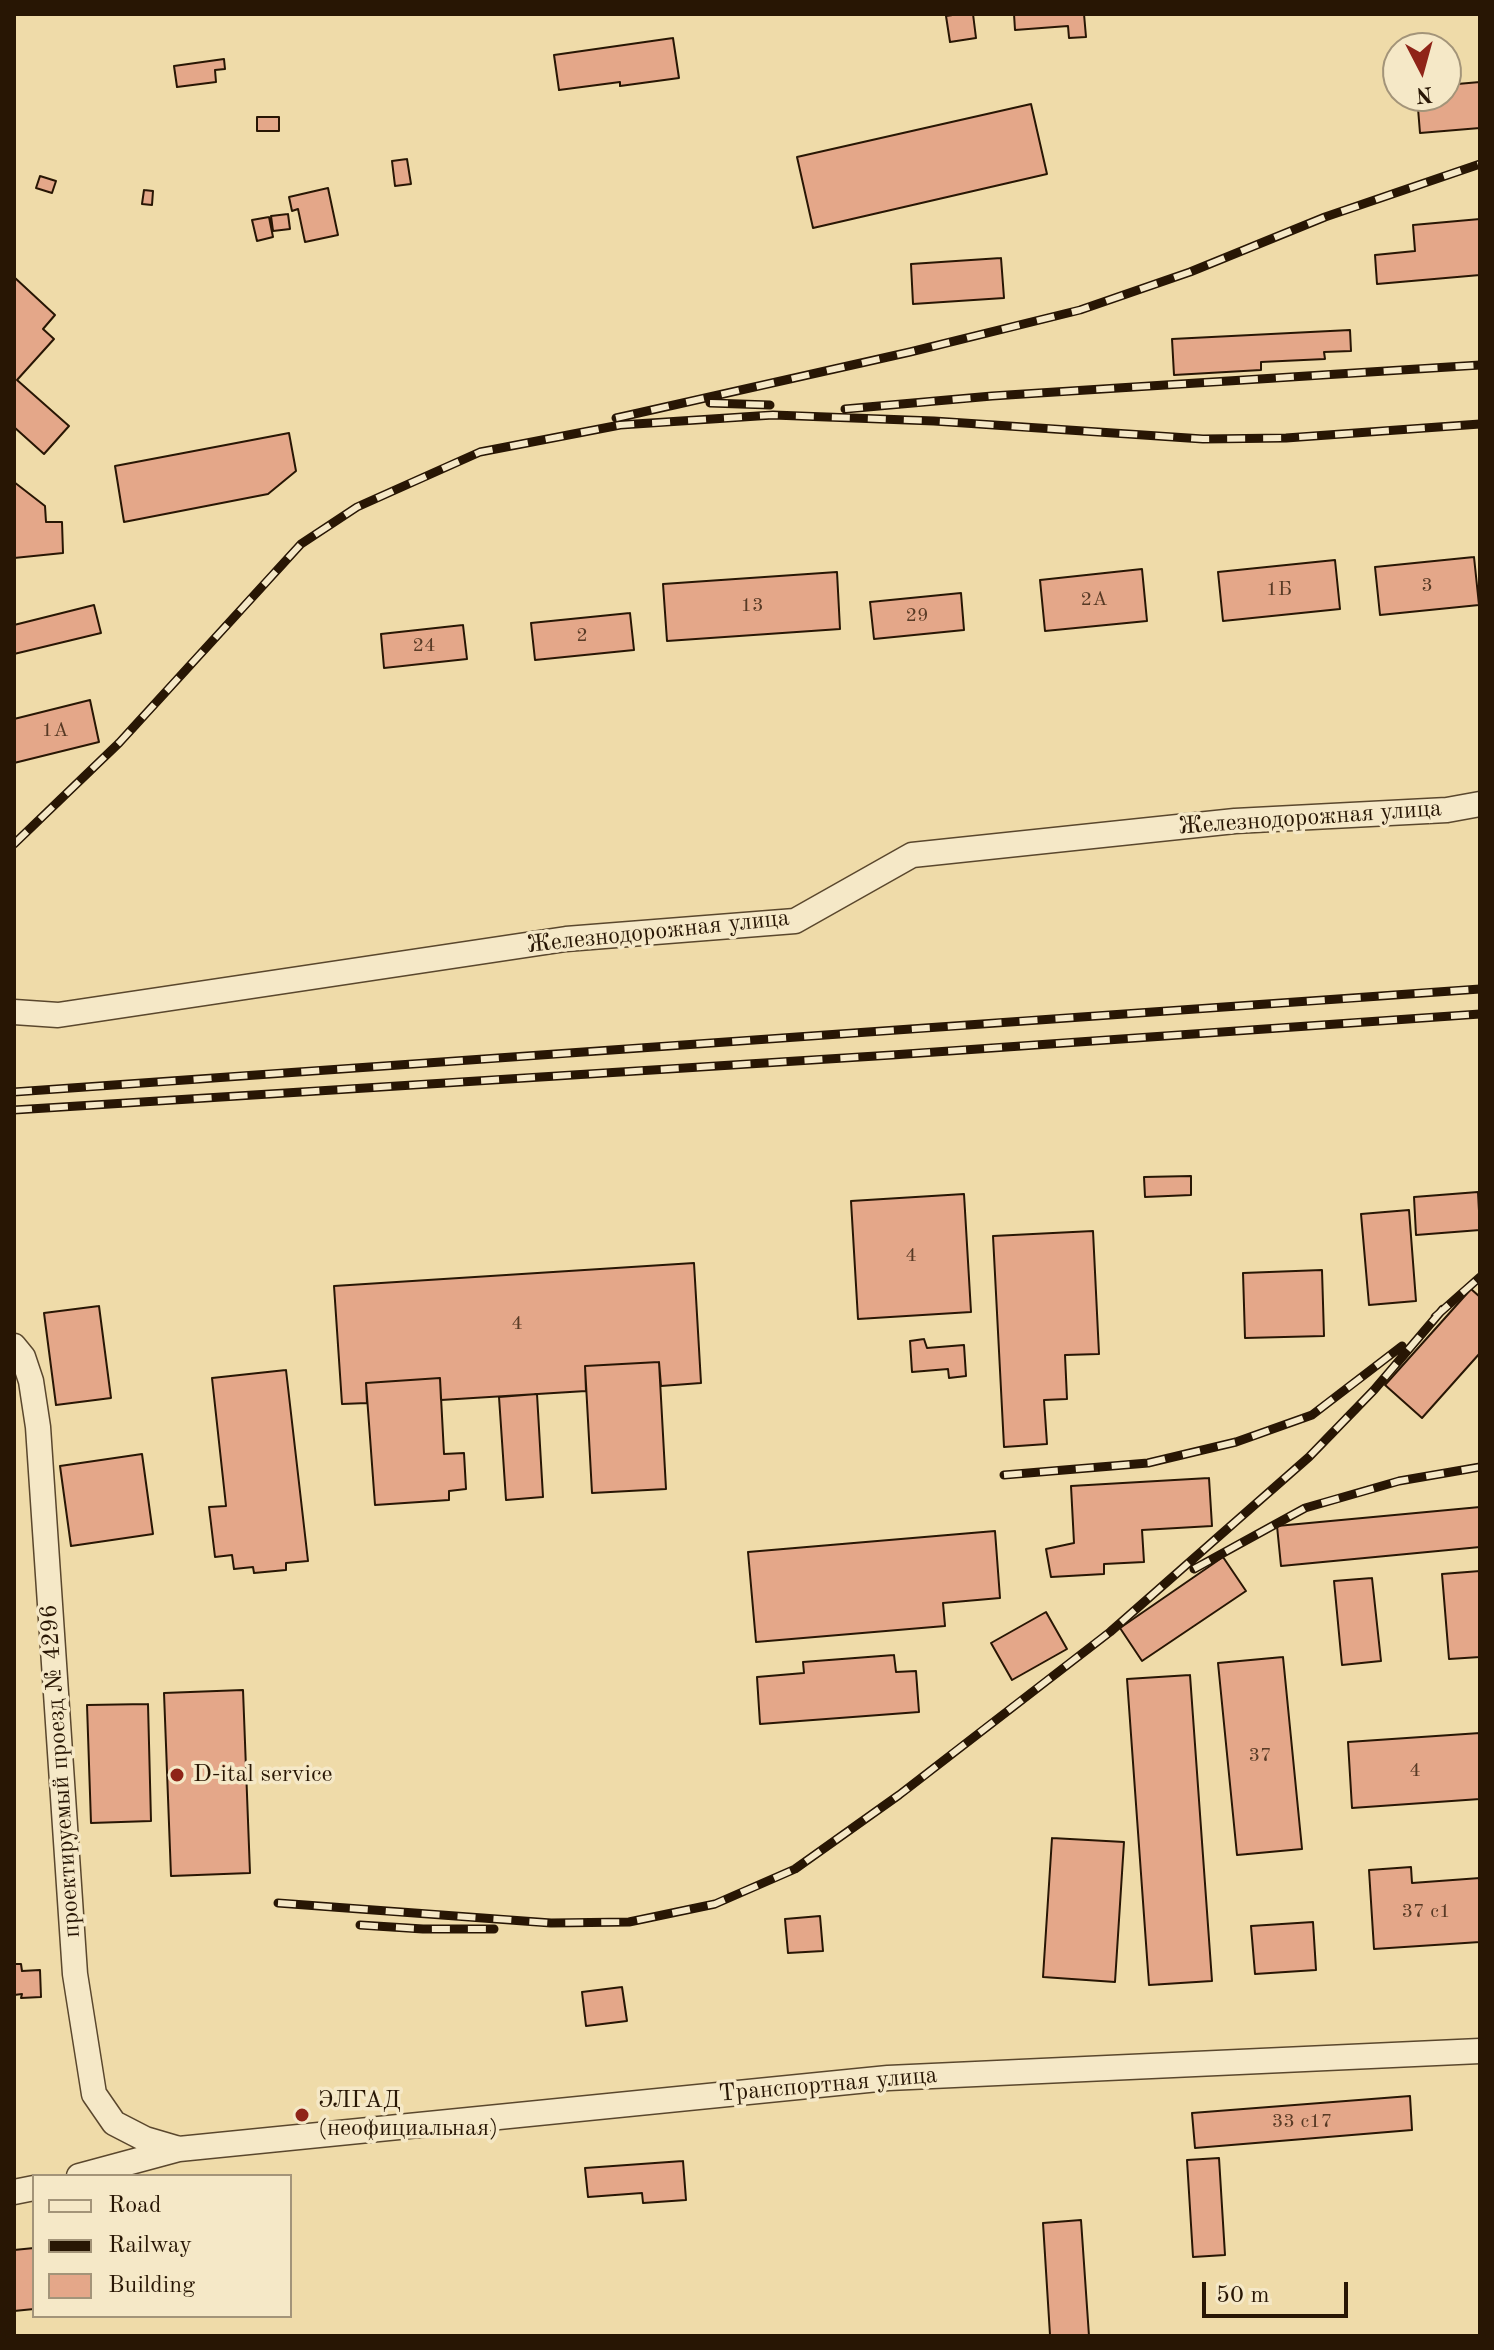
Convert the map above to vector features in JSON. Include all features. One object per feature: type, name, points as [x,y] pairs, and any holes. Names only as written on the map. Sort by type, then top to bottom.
[{"type":"street","name":"Железнодорожная улица","points":[[14,1012],[58,1015],[566,939],[795,921],[912,855],[1235,821],[1447,810],[1480,804]]},
{"type":"street","name":"проектируемый проезд № 4296","points":[[14,1346],[23,1357],[31,1381],[38,1427],[75,1974],[94,2094],[114,2123],[145,2139],[179,2149]]},
{"type":"street","name":"Транспортная улица","points":[[179,2149],[888,2078],[1480,2051]]},
{"type":"street","points":[[86,2174],[179,2149]]},
{"type":"building","points":[[973,14],[976,38],[950,42],[946,16]]},
{"type":"building","points":[[1014,14],[1084,14],[1086,37],[1069,38],[1068,26],[1015,30]]},
{"type":"building","points":[[673,38],[679,78],[559,90],[554,55]]},
{"type":"building","points":[[224,59],[225,69],[215,70],[216,82],[177,87],[174,66]]},
{"type":"building","points":[[1480,82],[1480,128],[1420,133],[1418,112],[1462,112],[1462,84]]},
{"type":"building","points":[[1031,104],[1047,174],[813,228],[797,157]]},
{"type":"building","points":[[257,117],[279,117],[279,131],[257,131]]},
{"type":"building","points":[[407,159],[411,184],[395,186],[392,161]]},
{"type":"building","points":[[40,176],[56,181],[52,193],[36,188]]},
{"type":"building","points":[[328,188],[338,235],[305,242],[298,209],[292,211],[289,197]]},
{"type":"building","points":[[144,190],[153,191],[152,205],[142,204]]},
{"type":"building","points":[[288,214],[290,229],[273,231],[271,216]]},
{"type":"building","points":[[269,217],[273,237],[257,241],[252,220]]},
{"type":"building","points":[[1480,219],[1480,275],[1377,284],[1375,255],[1415,251],[1413,225]]},
{"type":"building","points":[[1001,258],[1004,298],[913,304],[911,264]]},
{"type":"building","points":[[14,277],[55,315],[43,329],[54,339],[17,380],[69,426],[44,454],[14,427]]},
{"type":"building","points":[[1350,330],[1351,351],[1324,352],[1325,359],[1261,362],[1261,370],[1174,375],[1172,339]]},
{"type":"building","points":[[289,433],[296,471],[268,494],[124,522],[115,466]]},
{"type":"building","points":[[14,482],[45,506],[46,522],[62,522],[63,553],[14,558]]},
{"type":"building","points":[[1474,557],[1479,605],[1380,615],[1375,567]]},
{"type":"building","points":[[1335,560],[1340,609],[1223,621],[1218,572]]},
{"type":"building","points":[[1142,569],[1147,621],[1045,631],[1040,580]]},
{"type":"building","points":[[837,572],[840,629],[667,641],[663,584]]},
{"type":"building","points":[[961,593],[964,630],[874,639],[870,602]]},
{"type":"building","points":[[94,605],[101,633],[14,654],[14,625]]},
{"type":"building","points":[[630,613],[634,650],[535,660],[531,623]]},
{"type":"building","points":[[463,625],[467,659],[384,668],[381,634]]},
{"type":"building","points":[[90,700],[99,742],[14,763],[14,719]]},
{"type":"building","points":[[1191,1176],[1191,1195],[1145,1197],[1144,1177]]},
{"type":"building","points":[[1478,1192],[1480,1230],[1416,1235],[1414,1197]]},
{"type":"building","points":[[964,1194],[971,1312],[858,1319],[851,1201]]},
{"type":"building","points":[[1409,1210],[1416,1301],[1369,1305],[1361,1214]]},
{"type":"building","points":[[1093,1231],[1099,1354],[1065,1355],[1067,1399],[1044,1400],[1047,1444],[1004,1447],[993,1236]]},
{"type":"building","points":[[694,1263],[701,1383],[661,1386],[659,1362],[585,1366],[586,1391],[441,1400],[440,1378],[366,1383],[367,1403],[342,1404],[334,1286]]},
{"type":"building","points":[[1322,1270],[1324,1336],[1245,1338],[1243,1273]]},
{"type":"building","points":[[1471,1289],[1480,1297],[1480,1353],[1422,1418],[1385,1385]]},
{"type":"building","points":[[99,1306],[111,1398],[56,1405],[44,1313]]},
{"type":"building","points":[[924,1339],[927,1348],[964,1345],[966,1376],[949,1378],[948,1369],[912,1372],[910,1341]]},
{"type":"building","points":[[659,1362],[666,1489],[592,1493],[585,1366]]},
{"type":"building","points":[[286,1370],[308,1561],[286,1563],[286,1570],[254,1573],[253,1567],[234,1569],[232,1555],[215,1557],[209,1507],[226,1506],[212,1378]]},
{"type":"building","points":[[440,1378],[444,1454],[464,1453],[466,1489],[449,1491],[449,1500],[375,1505],[366,1383]]},
{"type":"building","points":[[537,1394],[543,1497],[506,1500],[499,1397]]},
{"type":"building","points":[[142,1454],[153,1534],[71,1546],[60,1466]]},
{"type":"building","points":[[1209,1478],[1212,1526],[1142,1530],[1144,1562],[1104,1564],[1104,1574],[1051,1577],[1046,1549],[1074,1543],[1071,1486]]},
{"type":"building","points":[[1480,1507],[1480,1547],[1281,1566],[1277,1526]]},
{"type":"building","points":[[995,1531],[1000,1598],[943,1603],[945,1626],[756,1642],[748,1552]]},
{"type":"building","points":[[1223,1557],[1246,1591],[1142,1661],[1120,1628]]},
{"type":"building","points":[[1480,1571],[1480,1657],[1449,1659],[1442,1574]]},
{"type":"building","points":[[1372,1578],[1381,1661],[1342,1665],[1334,1581]]},
{"type":"building","points":[[1046,1612],[1067,1649],[1012,1680],[991,1643]]},
{"type":"building","points":[[894,1655],[896,1672],[916,1671],[919,1712],[760,1724],[757,1677],[804,1673],[803,1662]]},
{"type":"building","points":[[1283,1657],[1302,1849],[1237,1855],[1218,1663]]},
{"type":"building","points":[[1190,1675],[1212,1981],[1149,1985],[1127,1679]]},
{"type":"building","points":[[243,1690],[250,1873],[171,1876],[164,1693]]},
{"type":"building","points":[[148,1704],[151,1821],[91,1823],[87,1705]]},
{"type":"building","points":[[1480,1733],[1480,1799],[1352,1808],[1348,1742]]},
{"type":"building","points":[[1052,1838],[1124,1842],[1115,1982],[1043,1977]]},
{"type":"building","points":[[1411,1867],[1412,1883],[1480,1878],[1480,1942],[1374,1949],[1369,1870]]},
{"type":"building","points":[[820,1916],[823,1951],[788,1953],[785,1919]]},
{"type":"building","points":[[1313,1922],[1316,1970],[1255,1974],[1251,1926]]},
{"type":"building","points":[[14,1964],[21,1964],[22,1971],[40,1970],[41,1997],[21,1998],[22,1994],[14,1995]]},
{"type":"building","points":[[622,1987],[627,2021],[586,2026],[582,1992]]},
{"type":"building","points":[[1410,2096],[1412,2130],[1195,2148],[1192,2113]]},
{"type":"building","points":[[1219,2158],[1225,2255],[1193,2257],[1187,2160]]},
{"type":"building","points":[[683,2161],[686,2200],[643,2203],[642,2193],[588,2197],[585,2168]]},
{"type":"building","points":[[1081,2220],[1089,2336],[1050,2335],[1043,2223]]},
{"type":"building","points":[[32,2248],[32,2309],[14,2311],[14,2250]]},
{"type":"railway","points":[[616,418],[1080,310],[1190,272],[1325,217],[1480,164]]},
{"type":"railway","points":[[845,409],[992,396],[1480,365]]},
{"type":"railway","points":[[710,403],[770,405]]},
{"type":"railway","points":[[14,844],[119,743],[301,544],[357,507],[480,452],[620,425],[773,415],[934,421],[1203,439],[1286,438],[1480,424]]},
{"type":"railway","points":[[14,1092],[1480,989]]},
{"type":"railway","points":[[14,1110],[892,1055],[1480,1014]]},
{"type":"railway","points":[[1435,1317],[1480,1277]]},
{"type":"railway","points":[[278,1903],[551,1923],[629,1922],[715,1904],[795,1869],[899,1795],[1110,1632],[1309,1457],[1374,1390],[1443,1309]]},
{"type":"railway","points":[[1004,1475],[1148,1463],[1236,1442],[1312,1415],[1402,1346]]},
{"type":"railway","points":[[1194,1569],[1305,1508],[1399,1481],[1480,1467]]},
{"type":"railway","points":[[360,1925],[494,1929]]},
{"type":"place","name":"D-ital service","points":[[177,1775]]},
{"type":"place","name":"ЭЛГАД (неофициальная)","points":[[302,2115]]}]
